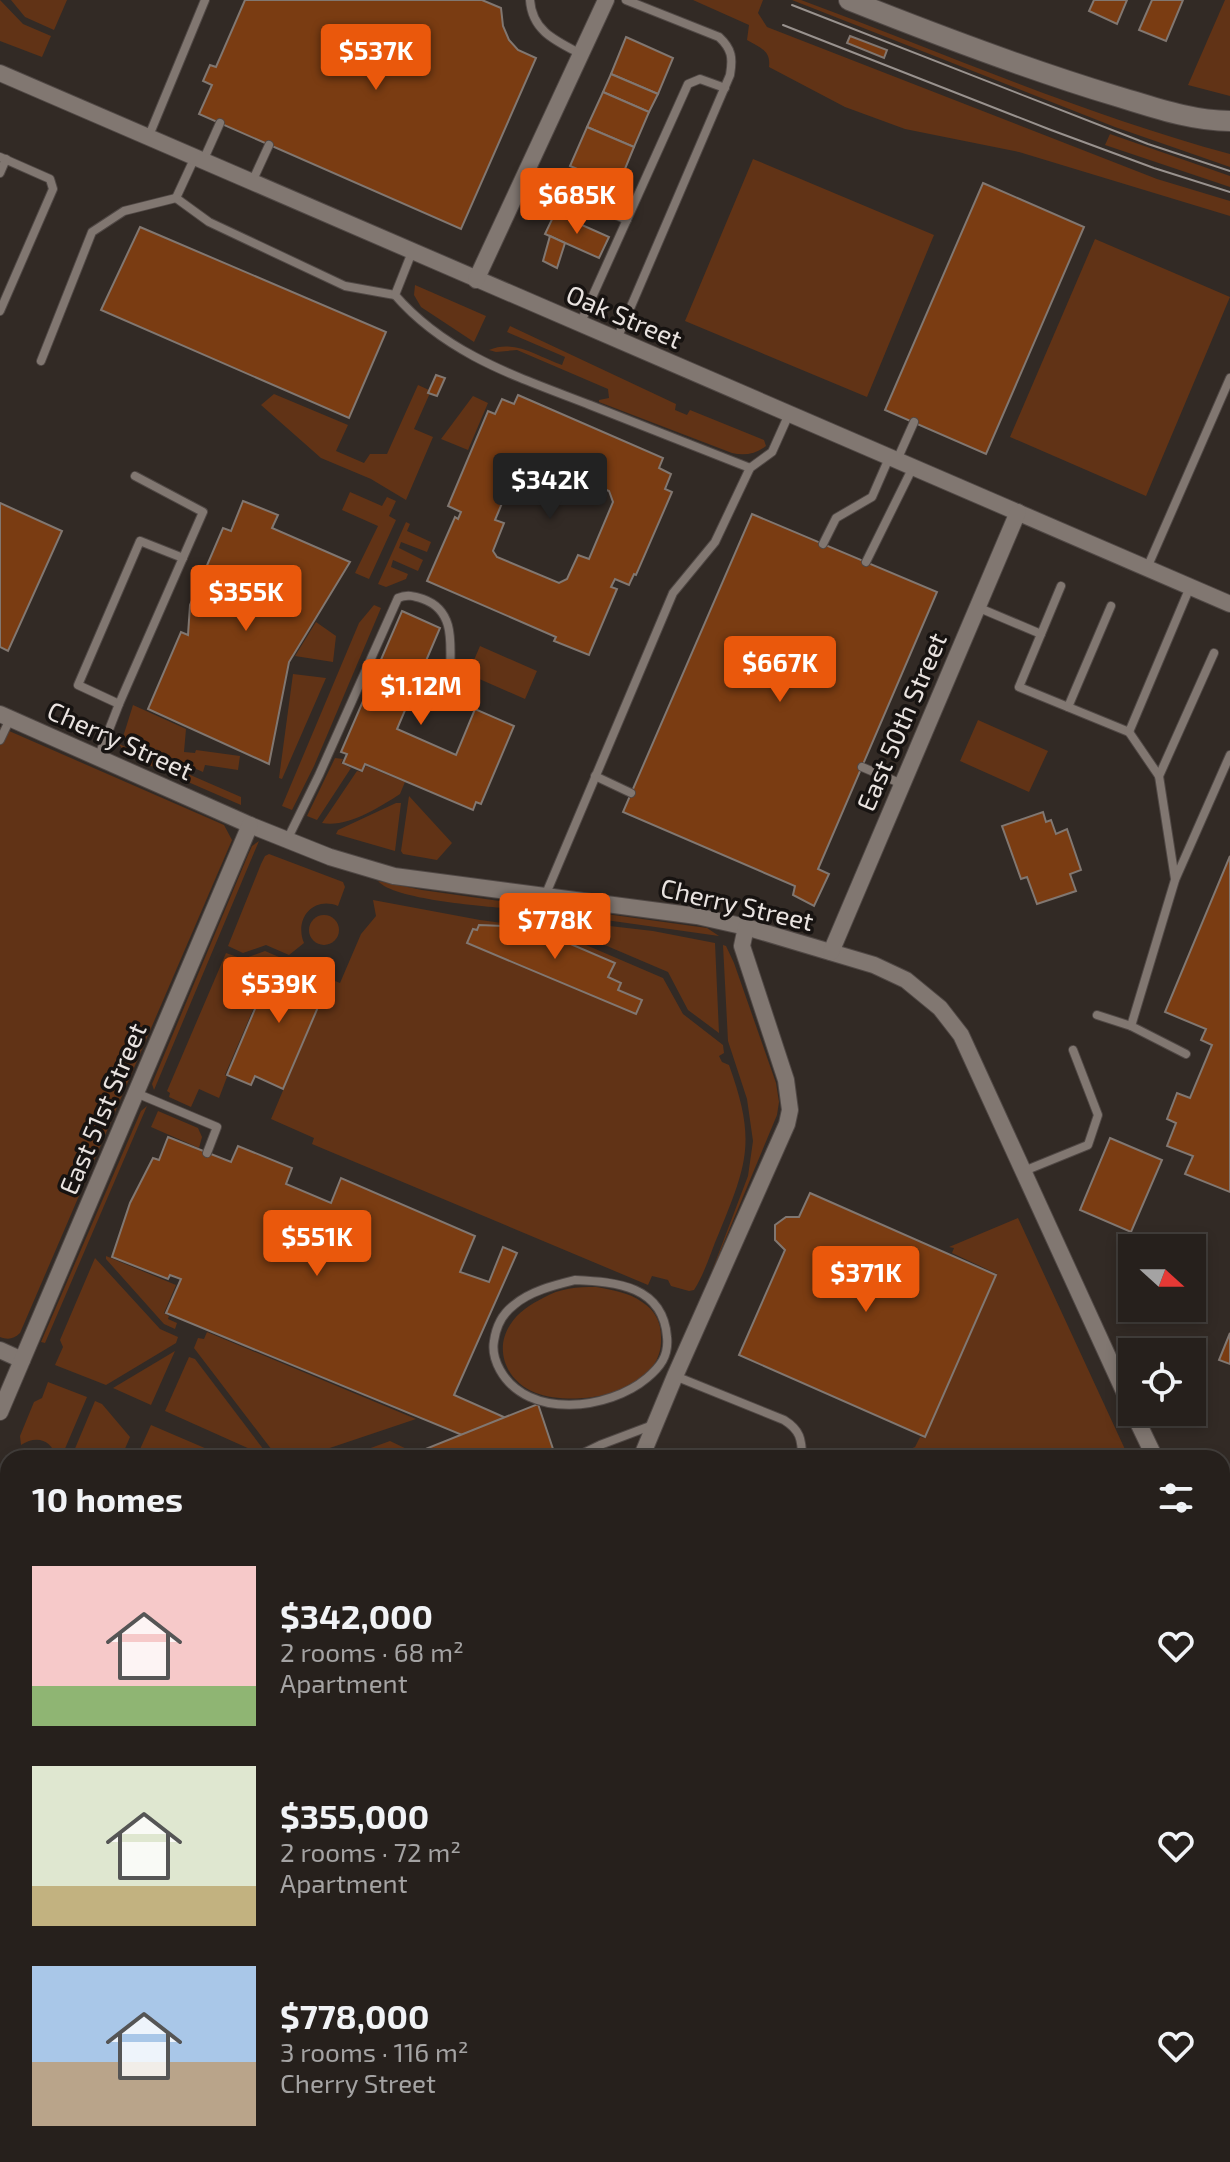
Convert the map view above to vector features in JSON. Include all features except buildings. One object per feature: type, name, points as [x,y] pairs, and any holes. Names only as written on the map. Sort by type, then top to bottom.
[{"type":"main road","points":[[849,0],[1073,84],[1221,121],[1230,132]]},
{"type":"street","points":[[476,280],[606,0]]},
{"type":"street","name":"Oak Street","points":[[0,73],[1230,604]]},
{"type":"street","name":"East 50th Street","points":[[831,952],[1018,512]]},
{"type":"street","name":"Cherry Street","points":[[3,720],[287,840],[330,857],[394,876],[697,916],[746,927],[874,965],[906,980],[940,1008],[961,1035],[1118,1378]]},
{"type":"street","name":"East 51st Street","points":[[0,1412],[250,825]]},
{"type":"street","points":[[644,1450],[669,1370],[787,1124],[790,1110],[786,1080],[742,946],[746,927]]},
{"type":"street","points":[[0,1350],[22,1360]]},
{"type":"street","name":"Cherry Street","points":[[1140,1426],[1151,1450]]},
{"type":"lane","points":[[148,138],[205,0]]},
{"type":"lane","points":[[530,0],[535,23],[549,38],[581,54]]},
{"type":"lane","points":[[617,340],[725,88],[733,59],[730,47],[719,37],[626,0]]},
{"type":"lane","points":[[580,324],[688,84],[700,79],[725,88]]},
{"type":"lane","points":[[41,361],[92,232],[124,211],[176,198],[220,123]]},
{"type":"lane","points":[[252,182],[269,145]]},
{"type":"lane","points":[[0,173],[3,158],[50,179],[53,189],[0,311]]},
{"type":"lane","points":[[525,175],[627,220]]},
{"type":"lane","points":[[176,198],[209,222],[345,286],[395,295],[415,319],[452,345],[499,369],[750,468]]},
{"type":"lane","points":[[395,295],[412,252]]},
{"type":"lane","points":[[1147,568],[1230,378]]},
{"type":"lane","points":[[545,896],[673,593],[715,542],[750,468],[772,452],[789,414]]},
{"type":"lane","points":[[823,544],[836,518],[872,497],[914,422]]},
{"type":"lane","points":[[866,562],[913,467]]},
{"type":"lane","points":[[98,758],[203,512],[135,476]]},
{"type":"lane","points":[[119,704],[78,685],[140,541],[183,558]]},
{"type":"lane","points":[[1061,586],[1019,687],[1129,732],[1159,776],[1175,880]]},
{"type":"lane","points":[[1129,732],[1190,587]]},
{"type":"lane","points":[[287,840],[398,598],[405,595],[425,599],[443,612],[450,629],[450,677]]},
{"type":"lane","points":[[1068,707],[1111,606]]},
{"type":"lane","points":[[977,607],[1041,634]]},
{"type":"lane","points":[[1159,776],[1214,653]]},
{"type":"lane","points":[[0,740],[3,720]]},
{"type":"lane","points":[[1131,1026],[1175,880],[1230,755]]},
{"type":"lane","points":[[862,767],[902,784]]},
{"type":"lane","points":[[595,776],[631,793]]},
{"type":"lane","points":[[1220,778],[1230,782]]},
{"type":"lane","points":[[1097,1015],[1131,1026],[1186,1054]]},
{"type":"lane","points":[[1023,1172],[1088,1145],[1098,1115],[1073,1050]]},
{"type":"lane","points":[[136,1093],[217,1127],[207,1153]]},
{"type":"lane","points":[[575,1280],[616,1283],[639,1292],[659,1307],[667,1328],[669,1370],[623,1393],[584,1404],[562,1405],[517,1391],[506,1380],[492,1349],[496,1331],[514,1305],[575,1280]]},
{"type":"lane","points":[[669,1370],[784,1420],[797,1428],[802,1450]]},
{"type":"lane","points":[[590,1450],[654,1425]]},
{"type":"shaded area","points":[[0,0],[23,24],[51,36],[42,57],[0,41]]},
{"type":"shaded area","points":[[11,0],[67,0],[54,30],[25,17]]},
{"type":"shaded area","points":[[693,0],[763,0],[758,13],[767,27],[1157,179],[1230,201],[1230,216],[1019,152],[905,129],[845,107],[769,67],[766,53],[747,40],[749,25]]},
{"type":"shaded area","points":[[792,0],[801,0],[1121,121],[1230,154],[1230,167],[1115,127]]},
{"type":"shaded area","points":[[1225,0],[1230,0],[1230,96],[1188,85]]},
{"type":"shaded area","points":[[1110,134],[1230,176],[1230,187],[1105,145]]},
{"type":"shaded area","points":[[753,159],[934,235],[867,397],[685,321]]},
{"type":"shaded area","points":[[1095,239],[1230,297],[1146,496],[1010,437]]},
{"type":"shaded area","points":[[415,285],[486,316],[474,342],[421,307],[414,295]]},
{"type":"shaded area","points":[[510,326],[676,404],[675,410],[687,415],[690,410],[764,440],[766,446],[750,454],[732,453],[599,402],[609,398],[608,389],[517,350],[489,350],[517,348],[562,365],[565,357],[507,332]]},
{"type":"shaded area","points":[[418,385],[430,393],[414,429],[433,437],[406,500],[371,479],[321,458],[261,405],[274,394],[348,425],[336,451],[364,463],[370,454],[387,454]]},
{"type":"shaded area","points":[[473,396],[488,403],[468,450],[441,439]]},
{"type":"shaded area","points":[[350,492],[382,506],[387,497],[396,501],[389,516],[396,520],[369,579],[355,573],[378,526],[342,510]]},
{"type":"shaded area","points":[[406,522],[410,524],[407,531],[431,542],[427,552],[401,542],[399,548],[423,560],[418,571],[393,560],[391,567],[408,574],[406,579],[386,587],[378,584]]},
{"type":"shaded area","points":[[374,605],[381,608],[314,766],[292,810],[282,806],[359,623]]},
{"type":"shaded area","points":[[316,622],[336,636],[333,662],[295,656]]},
{"type":"shaded area","points":[[480,646],[537,671],[525,699],[468,674]]},
{"type":"shaded area","points":[[293,674],[326,678],[282,779],[279,778]]},
{"type":"shaded area","points":[[133,705],[186,729],[184,752],[195,753],[196,750],[240,756],[238,770],[205,765],[203,772],[123,737]]},
{"type":"shaded area","points":[[978,720],[1048,751],[1029,792],[960,761]]},
{"type":"shaded area","points":[[0,727],[224,825],[232,840],[20,1333],[8,1339],[0,1337]]},
{"type":"shaded area","points":[[119,744],[241,797],[241,805],[126,755]]},
{"type":"shaded area","points":[[335,758],[343,759],[341,763],[351,768],[317,820],[307,816]]},
{"type":"shaded area","points":[[366,766],[405,782],[400,794],[352,819],[322,823],[357,771],[362,772]]},
{"type":"shaded area","points":[[409,796],[452,843],[437,860],[403,854],[401,851]]},
{"type":"shaded area","points":[[401,803],[395,851],[336,834],[338,830]]},
{"type":"shaded area","points":[[259,841],[154,1090],[152,1084],[248,855],[252,846]]},
{"type":"shaded area","points":[[269,854],[343,882],[345,887],[338,906],[321,904],[308,912],[302,926],[304,943],[289,955],[266,945],[243,953],[228,946],[261,864]]},
{"type":"shaded area","points":[[378,881],[513,903],[512,909],[420,897],[387,888]]},
{"type":"shaded area","points":[[373,900],[531,927],[549,935],[551,930],[663,978],[683,1014],[723,1045],[724,1053],[719,1056],[722,1062],[729,1065],[738,1091],[745,1150],[737,1187],[694,1290],[671,1286],[668,1280],[652,1276],[648,1285],[312,1144],[314,1138],[271,1119],[330,979],[340,983],[361,934],[376,916]]},
{"type":"shaded area","points":[[563,908],[707,928],[719,936],[563,914]]},
{"type":"shaded area","points":[[324,915],[335,919],[339,930],[335,941],[324,945],[313,941],[309,930],[313,919]]},
{"type":"shaded area","points":[[566,921],[653,931],[715,943],[719,1033],[688,1010],[668,972],[586,937]]},
{"type":"shaded area","points":[[723,945],[734,963],[776,1083],[779,1102],[777,1115],[710,1276],[748,1176],[753,1141],[747,1099],[728,1041]]},
{"type":"shaded area","points":[[265,951],[279,957],[273,971],[270,970],[225,1075],[227,1077],[219,1098],[199,1089],[191,1107],[169,1097],[167,1091],[226,953],[243,959]]},
{"type":"shaded area","points":[[147,1106],[45,1343],[41,1342],[141,1111]]},
{"type":"shaded area","points":[[158,1111],[198,1128],[202,1137],[199,1148],[151,1127]]},
{"type":"shaded area","points":[[1018,1218],[1125,1450],[907,1450],[915,1447],[920,1437],[925,1438],[997,1274],[952,1253],[954,1248],[949,1247]]},
{"type":"shaded area","points":[[106,1256],[176,1285],[164,1313],[177,1323],[175,1329],[164,1324]]},
{"type":"shaded area","points":[[95,1258],[160,1329],[178,1337],[176,1343],[106,1385],[55,1365],[63,1347],[60,1340]]},
{"type":"shaded area","points":[[596,1287],[631,1296],[647,1305],[656,1317],[661,1337],[658,1356],[648,1372],[634,1384],[615,1392],[573,1399],[536,1393],[518,1382],[503,1355],[505,1335],[513,1321],[529,1306],[556,1292]]},
{"type":"shaded area","points":[[207,1332],[416,1419],[324,1450],[272,1450],[194,1348],[198,1338],[204,1339]]},
{"type":"shaded area","points":[[175,1351],[151,1405],[113,1388]]},
{"type":"shaded area","points":[[189,1357],[195,1359],[264,1450],[252,1450],[165,1411]]},
{"type":"shaded area","points":[[48,1382],[87,1397],[64,1450],[53,1450],[47,1443],[38,1440],[21,1445],[20,1436],[34,1402],[42,1398]]},
{"type":"shaded area","points":[[95,1401],[102,1404],[130,1437],[124,1450],[74,1450]]},
{"type":"shaded area","points":[[151,1425],[209,1450],[140,1450]]},
{"type":"shaded area","points":[[390,1441],[409,1450],[365,1450]]},
{"type":"tram line","points":[[792,5],[1148,144],[1230,171]]},
{"type":"tram line","points":[[783,25],[1051,130],[1230,192]]}]
